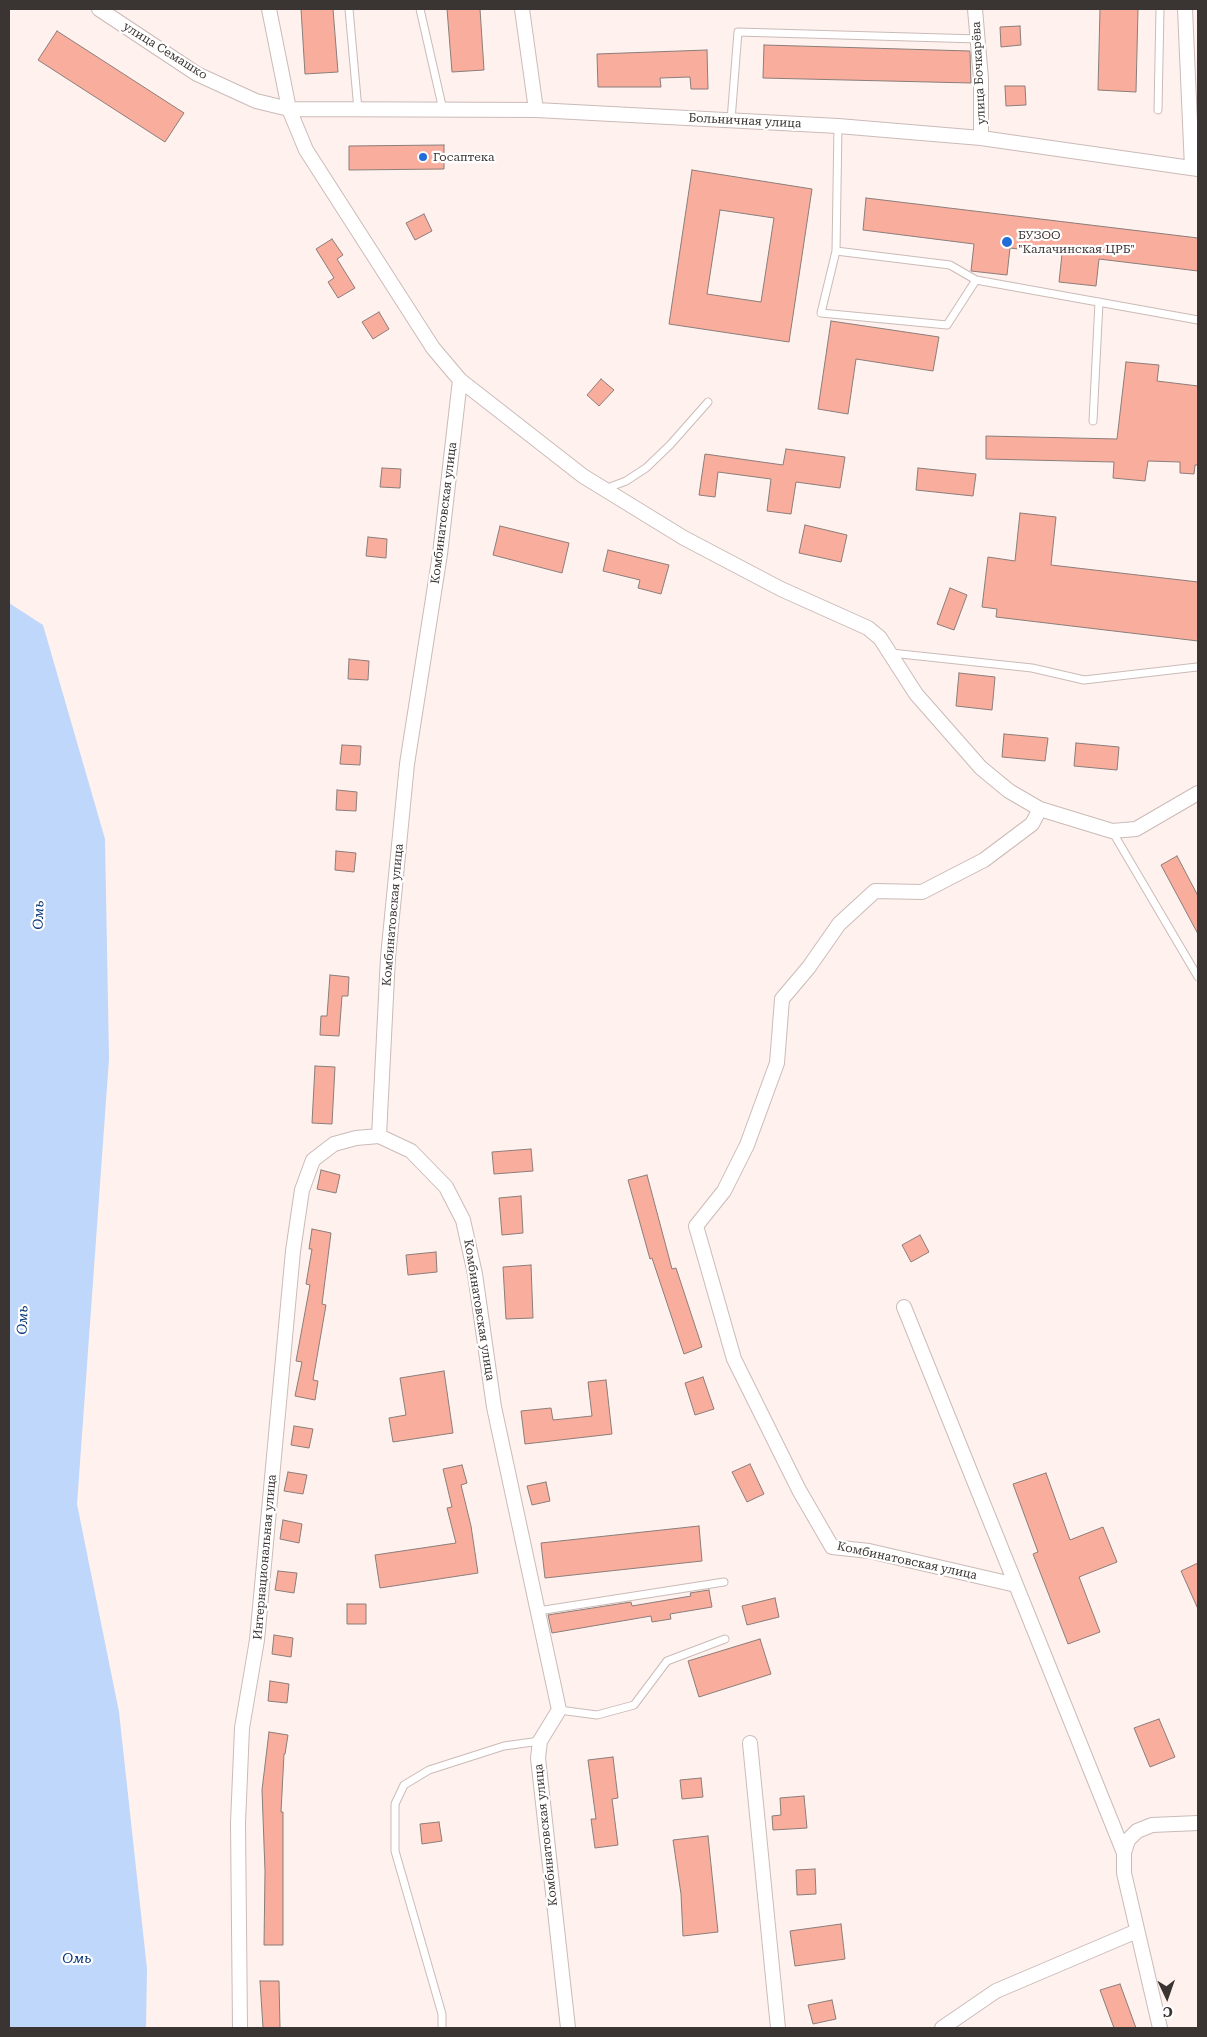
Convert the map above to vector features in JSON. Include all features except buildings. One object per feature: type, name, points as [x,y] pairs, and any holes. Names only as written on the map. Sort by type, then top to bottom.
[{"type":"street","name":"улица Семашко","points":[[99,9],[197,74],[256,101],[289,109]]},
{"type":"street","points":[[269,9],[289,109],[306,150],[386,271],[433,348],[460,380],[583,476],[604,489],[708,551],[781,589],[868,628],[880,638],[916,694],[974,761],[1009,791],[1040,809],[1112,831],[1136,829],[1198,794]]},
{"type":"street","points":[[522,9],[536,110]]},
{"type":"street","name":"улица Бочкарёва","points":[[975,9],[979,38],[981,138]]},
{"type":"street","points":[[1185,9],[1195,138],[1195,169]]},
{"type":"street","name":"Больничная улица","points":[[289,109],[358,111],[536,110],[838,126],[981,138],[1195,169]]},
{"type":"street","name":"Комбинатовская улица","points":[[460,380],[440,554],[407,764],[388,957],[379,1136],[411,1151],[446,1187],[463,1220],[475,1274],[494,1407],[559,1710],[540,1741],[538,1758],[568,2028]]},
{"type":"street","name":"Комбинатовская улица","points":[[1016,1585],[869,1551],[832,1547],[799,1490],[734,1359],[696,1226],[724,1191],[747,1145],[777,1063],[782,998],[809,967],[839,924],[875,891],[922,892],[984,860],[1032,824],[1040,809]]},
{"type":"street","name":"Интернациональная улица","points":[[240,2028],[238,1824],[242,1728],[257,1640],[292,1261],[301,1199],[313,1160],[334,1144],[356,1138],[379,1136]]},
{"type":"street","points":[[904,1307],[1124,1853]]},
{"type":"street","points":[[750,1743],[778,2028]]},
{"type":"street","points":[[1160,2028],[1124,1873],[1124,1853],[1128,1840],[1137,1831],[1144,1828],[1152,1825],[1198,1824]]},
{"type":"street","points":[[942,2028],[996,1991],[1137,1931]]},
{"type":"lane","points":[[349,9],[358,111]]},
{"type":"lane","points":[[420,9],[443,110]]},
{"type":"lane","points":[[1158,110],[1160,9]]},
{"type":"lane","points":[[731,120],[738,32],[979,38]]},
{"type":"lane","points":[[838,126],[836,251],[822,313],[947,325],[976,280]]},
{"type":"lane","points":[[836,251],[950,265],[976,280],[1198,320]]},
{"type":"lane","points":[[1093,422],[1099,302]]},
{"type":"lane","points":[[604,489],[626,481],[646,468],[670,445],[708,402]]},
{"type":"lane","points":[[890,653],[1032,668],[1084,680],[1197,667]]},
{"type":"lane","points":[[1112,831],[1198,978]]},
{"type":"lane","points":[[538,1610],[724,1582]]},
{"type":"lane","points":[[559,1710],[597,1716],[634,1705],[667,1661],[725,1639]]},
{"type":"lane","points":[[442,2028],[442,2014],[395,1851],[394,1804],[404,1785],[428,1770],[504,1746],[540,1741]]},
{"type":"water","name":"Омь","points":[[9,603],[43,625],[105,839],[109,1059],[77,1504],[119,1712],[147,1969],[146,2028],[9,2028]]},
{"type":"place","name":"Госаптека","points":[[423,157]]},
{"type":"place","name":"БУЗОО \"Калачинская ЦРБ\"","points":[[1007,242]]}]
